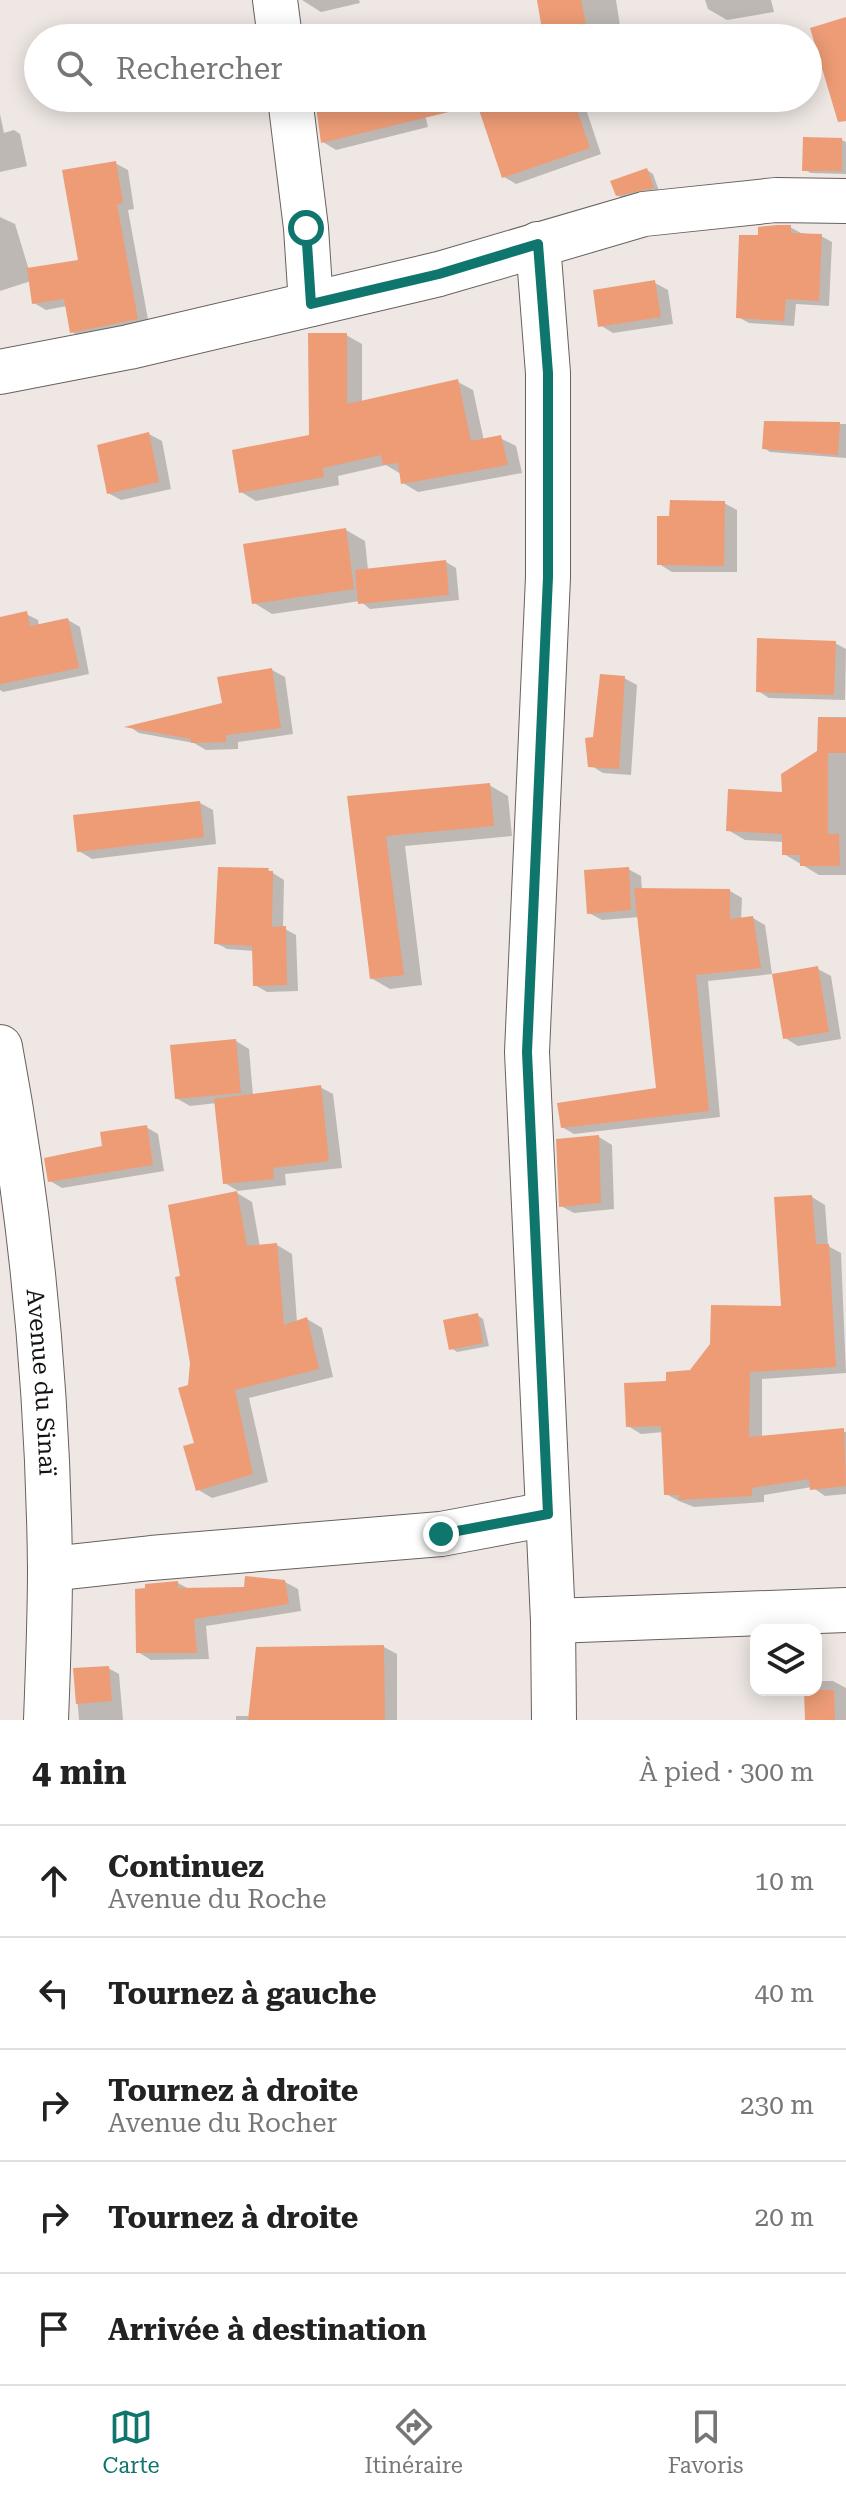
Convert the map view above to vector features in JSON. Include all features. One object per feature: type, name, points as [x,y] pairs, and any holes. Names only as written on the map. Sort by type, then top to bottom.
[{"type":"street","points":[[275,0],[278,24]]},
{"type":"street","points":[[292,112],[306,228],[311,304]]},
{"type":"street","points":[[0,372],[129,347],[439,274],[644,214],[776,200],[846,201]]},
{"type":"street","points":[[538,244],[548,373],[548,577],[527,1052],[553,1621],[554,1720]]},
{"type":"street","name":"Avenue du Sinaï","points":[[0,1047],[19,1148],[43,1375],[50,1569],[46,1720]]},
{"type":"street","points":[[50,1569],[441,1534],[548,1514]]},
{"type":"street","points":[[553,1621],[846,1610]]},
{"type":"building","points":[[537,0],[581,0],[586,24],[541,24]]},
{"type":"building","points":[[846,17],[846,121],[838,122],[822,68],[822,24]]},
{"type":"building","points":[[317,112],[449,112],[321,143]]},
{"type":"building","points":[[480,112],[578,112],[590,148],[502,178]]},
{"type":"building","points":[[803,137],[842,138],[842,171],[802,171]]},
{"type":"building","points":[[116,161],[123,203],[117,204],[138,319],[70,333],[64,299],[32,304],[27,268],[78,260],[62,170]]},
{"type":"building","points":[[647,168],[654,188],[616,196],[610,181]]},
{"type":"building","points":[[791,225],[791,233],[822,234],[819,301],[786,299],[784,321],[736,318],[739,235],[758,235],[758,227]]},
{"type":"building","points":[[655,280],[661,317],[598,327],[593,290]]},
{"type":"building","points":[[308,333],[347,333],[347,404],[458,379],[471,441],[501,435],[508,465],[401,484],[398,463],[383,465],[381,455],[323,468],[324,477],[239,493],[232,450],[309,435]]},
{"type":"building","points":[[764,421],[840,422],[838,455],[762,449]]},
{"type":"building","points":[[149,432],[159,482],[107,494],[97,445]]},
{"type":"building","points":[[670,500],[725,501],[724,566],[657,565],[657,516],[669,516]]},
{"type":"building","points":[[346,528],[354,589],[252,604],[243,544]]},
{"type":"building","points":[[446,560],[449,595],[358,604],[355,570]]},
{"type":"building","points":[[27,611],[30,626],[68,618],[79,668],[0,684],[0,617]]},
{"type":"building","points":[[757,638],[836,641],[834,695],[756,692]]},
{"type":"building","points":[[272,668],[281,728],[226,735],[226,742],[191,743],[191,739],[124,727],[222,703],[217,677]]},
{"type":"building","points":[[600,674],[625,676],[619,769],[588,767],[585,738],[593,737]]},
{"type":"building","points":[[818,717],[846,718],[846,753],[828,753],[828,834],[839,834],[840,866],[800,866],[800,855],[782,855],[782,834],[726,831],[728,789],[782,792],[781,774],[817,751]]},
{"type":"building","points":[[490,783],[494,826],[386,836],[404,975],[370,979],[347,796]]},
{"type":"building","points":[[200,801],[204,837],[77,852],[73,815]]},
{"type":"building","points":[[218,867],[269,868],[268,871],[273,871],[272,927],[286,926],[287,985],[253,986],[252,946],[214,944]]},
{"type":"building","points":[[629,867],[631,910],[587,914],[584,870]]},
{"type":"building","points":[[634,888],[730,889],[730,919],[753,916],[761,968],[696,975],[709,1111],[561,1128],[557,1103],[656,1088]]},
{"type":"building","points":[[818,966],[829,1032],[783,1039],[772,974]]},
{"type":"building","points":[[236,1039],[241,1093],[175,1099],[170,1045]]},
{"type":"building","points":[[321,1085],[329,1161],[273,1168],[274,1179],[223,1184],[214,1099]]},
{"type":"building","points":[[147,1125],[153,1165],[48,1182],[44,1158],[102,1146],[100,1132]]},
{"type":"building","points":[[599,1135],[601,1203],[559,1207],[556,1139]]},
{"type":"building","points":[[237,1191],[247,1246],[277,1243],[284,1325],[307,1317],[319,1369],[235,1390],[253,1474],[196,1491],[183,1446],[194,1443],[178,1388],[188,1385],[190,1363],[175,1277],[180,1276],[168,1205]]},
{"type":"building","points":[[812,1195],[816,1244],[829,1244],[836,1367],[750,1372],[749,1437],[844,1428],[846,1486],[810,1490],[809,1479],[752,1488],[752,1496],[679,1500],[679,1495],[664,1495],[661,1426],[626,1427],[624,1383],[666,1381],[666,1372],[690,1370],[710,1344],[711,1305],[781,1306],[774,1197]]},
{"type":"building","points":[[478,1313],[483,1343],[449,1350],[443,1320]]},
{"type":"building","points":[[245,1576],[285,1580],[289,1604],[194,1619],[197,1653],[136,1653],[135,1589],[145,1588],[145,1584],[178,1581],[178,1588],[244,1587]]},
{"type":"building","points":[[384,1645],[385,1720],[248,1720],[256,1647]]},
{"type":"building","points":[[109,1666],[112,1701],[76,1704],[73,1668]]},
{"type":"building","points":[[822,1690],[834,1690],[835,1720],[805,1720],[804,1696],[822,1696]]},
{"type":"route","points":[[306,228],[311,304],[439,274],[538,244],[548,373],[548,577],[527,1052],[548,1514],[441,1534]]}]
